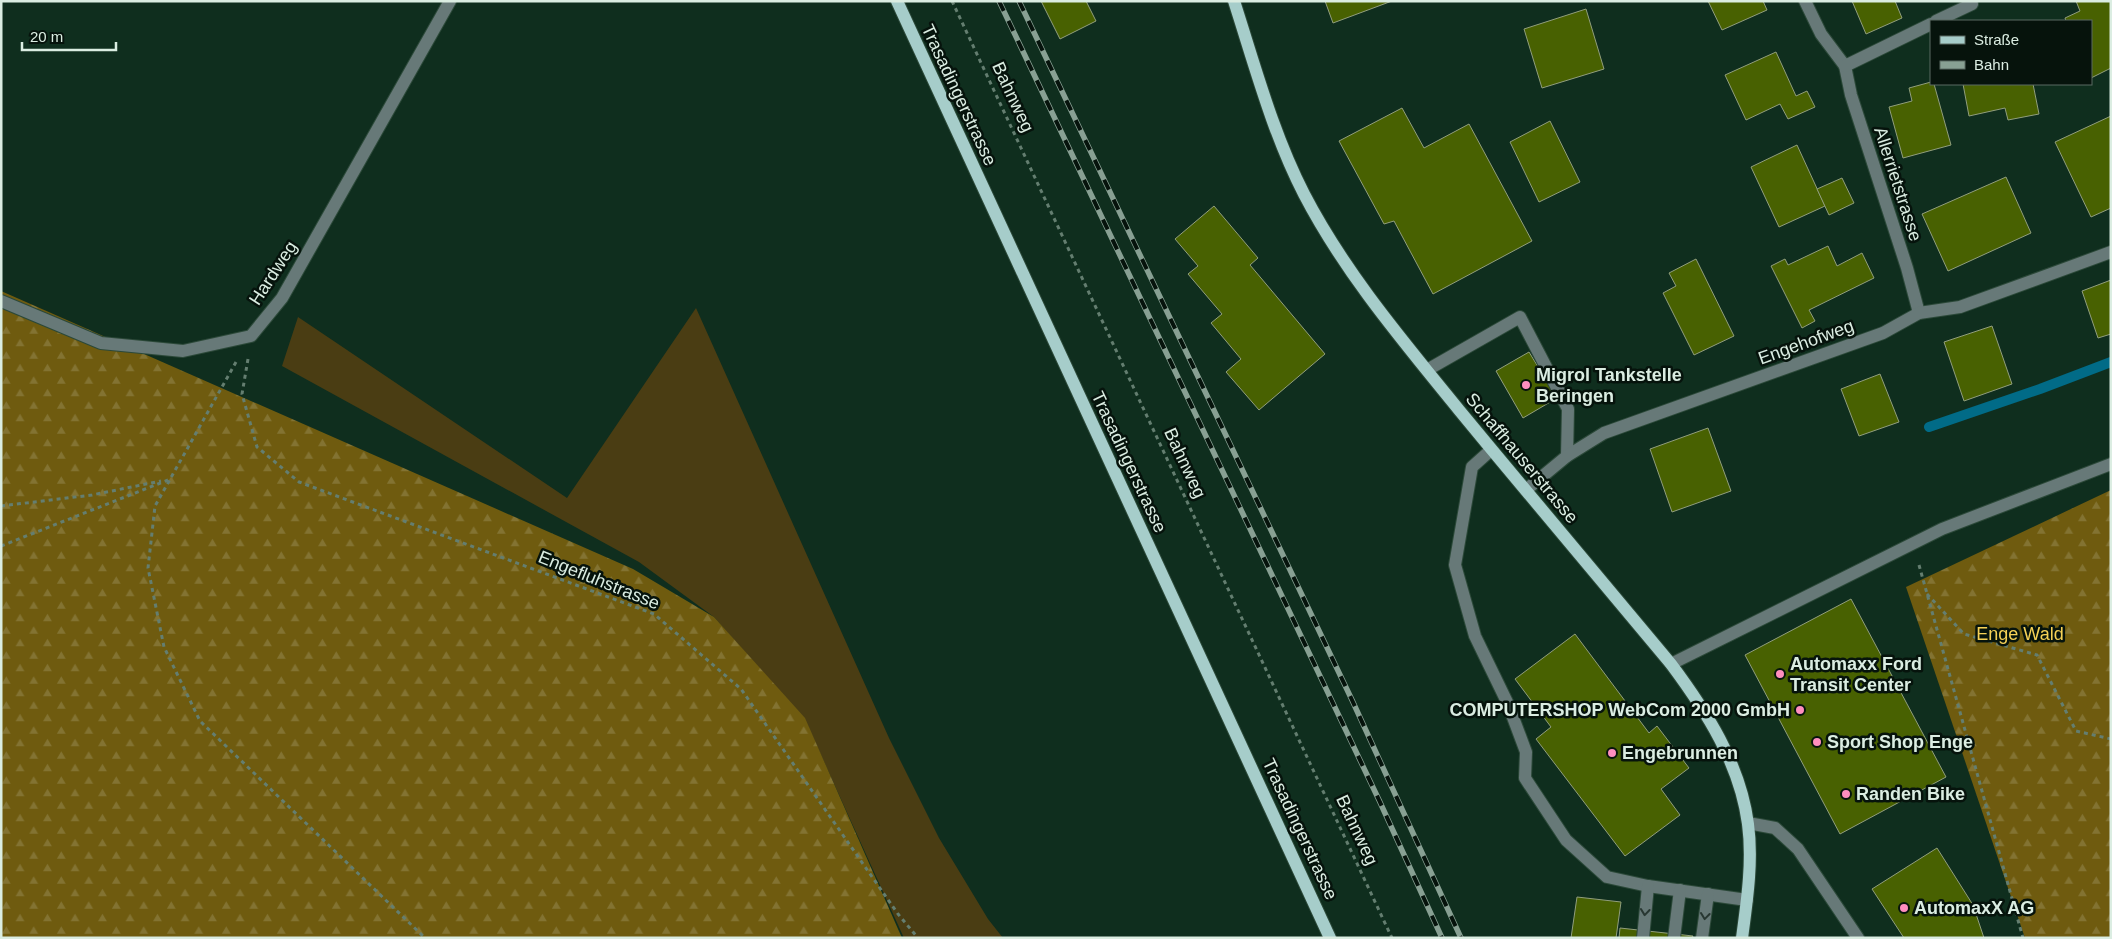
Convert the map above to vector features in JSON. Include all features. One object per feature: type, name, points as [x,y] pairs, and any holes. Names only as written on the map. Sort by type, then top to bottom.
[{"type":"main road","name":"Trasadingerstrasse","points":[[897,1],[1330,938]]},
{"type":"main road","name":"Schaffhauserstrasse","points":[[1234,1],[1274,124],[1304,193],[1330,239],[1366,295],[1492,450],[1671,664],[1702,708],[1736,772],[1748,823],[1747,900],[1742,938]]},
{"type":"street","name":"Hardweg","points":[[251,336],[282,298],[450,1]]},
{"type":"street","name":"Allerrietstrasse","points":[[1805,1],[1820,34],[1845,66],[1851,95],[1907,268],[1919,313]]},
{"type":"street","points":[[1938,20],[1972,4]]},
{"type":"street","points":[[1845,66],[1930,24]]},
{"type":"street","name":"Engehofweg","points":[[1526,490],[1567,456],[1604,433],[1883,334],[1919,313],[1960,306],[2111,252]]},
{"type":"street","points":[[1,301],[101,343],[183,351],[251,336]]},
{"type":"street","points":[[1426,370],[1520,317],[1568,409],[1567,456]]},
{"type":"street","points":[[1492,450],[1472,467],[1455,565],[1475,636],[1508,704],[1526,752],[1525,778],[1566,840],[1607,877],[1648,886],[1747,900]]},
{"type":"street","points":[[1671,664],[1942,529],[2111,464]]},
{"type":"street","points":[[1748,823],[1775,828],[1798,850],[1858,938]]},
{"type":"street","points":[[1643,938],[1648,886]]},
{"type":"street","points":[[1674,938],[1680,890]]},
{"type":"street","points":[[1702,938],[1708,894]]},
{"type":"path","name":"Bahnweg","points":[[952,1],[1392,938]]},
{"type":"path","points":[[251,336],[155,506],[148,568],[164,647],[200,721],[425,938]]},
{"type":"path","name":"Engefluhstrasse","points":[[251,336],[242,394],[257,447],[299,482],[654,614],[741,689],[898,914],[918,938]]},
{"type":"path","points":[[1,506],[92,495],[168,480]]},
{"type":"path","points":[[1,546],[168,480]]},
{"type":"path","points":[[1913,544],[2023,938]]},
{"type":"path","points":[[1926,592],[1964,634],[2037,655],[2076,731],[2111,740]]},
{"type":"shaded area","points":[[696,308],[889,738],[939,838],[988,919],[1003,938],[904,938],[806,722],[714,617],[639,562],[282,366],[298,317],[567,498]]},
{"type":"green space","points":[[1,291],[633,569],[714,617],[805,718],[902,938],[1,938]]},
{"type":"green space","name":"Enge Wald","points":[[2111,490],[2111,938],[2025,938],[1906,587]]},
{"type":"building","points":[[1041,1],[1086,1],[1096,21],[1060,39]]},
{"type":"building","points":[[1325,1],[1392,1],[1333,23]]},
{"type":"building","points":[[1708,1],[1763,1],[1767,10],[1722,30]]},
{"type":"building","points":[[1852,1],[1895,1],[1902,18],[1866,34]]},
{"type":"building","points":[[2076,1],[2111,1],[2111,68],[2092,78],[2092,20],[2066,20],[2065,18],[2080,11]]},
{"type":"building","points":[[1586,9],[1604,69],[1542,88],[1524,29]]},
{"type":"building","points":[[1776,52],[1796,96],[1807,91],[1815,107],[1788,119],[1780,104],[1746,120],[1725,75]]},
{"type":"building","points":[[1930,82],[1930,85],[1934,85],[1951,145],[1903,158],[1889,107],[1912,101],[1909,88]]},
{"type":"building","points":[[1963,85],[2033,85],[2039,114],[2008,120],[2005,108],[1969,116]]},
{"type":"building","points":[[1402,108],[1424,148],[1469,124],[1532,241],[1433,294],[1394,221],[1384,224],[1339,141]]},
{"type":"building","points":[[2111,116],[2111,208],[2091,217],[2055,142]]},
{"type":"building","points":[[1550,121],[1580,182],[1539,202],[1510,142]]},
{"type":"building","points":[[1797,145],[1825,206],[1779,227],[1751,167]]},
{"type":"building","points":[[2006,177],[2031,233],[1948,271],[1922,214]]},
{"type":"building","points":[[1842,178],[1854,203],[1829,215],[1817,189]]},
{"type":"building","points":[[1214,206],[1258,258],[1250,265],[1325,354],[1259,410],[1226,372],[1241,359],[1211,323],[1222,314],[1188,274],[1198,266],[1175,239]]},
{"type":"building","points":[[1828,246],[1837,266],[1862,253],[1874,278],[1809,310],[1815,321],[1802,328],[1771,266],[1785,259],[1788,265]]},
{"type":"building","points":[[1696,259],[1734,336],[1694,355],[1663,293],[1676,286],[1669,273]]},
{"type":"building","points":[[2111,280],[2111,334],[2098,338],[2082,291]]},
{"type":"building","points":[[1992,326],[2012,384],[1964,401],[1944,342]]},
{"type":"building","name":"Migrol Tankstelle Beringen","points":[[1529,352],[1557,398],[1523,418],[1496,371]]},
{"type":"building","points":[[1880,374],[1899,422],[1859,436],[1841,389]]},
{"type":"building","points":[[1708,428],[1731,491],[1672,512],[1650,449]]},
{"type":"building","points":[[1851,599],[1946,777],[1840,834],[1745,655]]},
{"type":"building","name":"Engebrunnen","points":[[1575,634],[1649,733],[1657,726],[1689,768],[1661,789],[1680,815],[1625,856],[1536,739],[1551,727],[1515,679]]},
{"type":"building","points":[[1937,848],[1973,905],[1984,938],[1904,938],[1872,889]]},
{"type":"building","points":[[1577,897],[1621,902],[1616,938],[1571,938]]},
{"type":"building","points":[[1620,928],[1693,936],[1692,938],[1619,938]]},
{"type":"waterway","points":[[1929,427],[2040,389],[2111,362]]},
{"type":"railway","points":[[999,1],[1379,800],[1442,938]]},
{"type":"railway","points":[[1019,1],[1352,700],[1461,938]]},
{"type":"place","name":"Migrol Tankstelle Beringen","points":[[1526,385]]},
{"type":"place","name":"Automaxx Ford Transit Center","points":[[1780,674]]},
{"type":"place","name":"COMPUTERSHOP WebCom 2000 GmbH","points":[[1800,710]]},
{"type":"place","name":"Sport Shop Enge","points":[[1817,742]]},
{"type":"place","name":"Engebrunnen","points":[[1612,753]]},
{"type":"place","name":"Randen Bike","points":[[1846,794]]},
{"type":"place","name":"AutomaxX AG","points":[[1904,908]]}]
